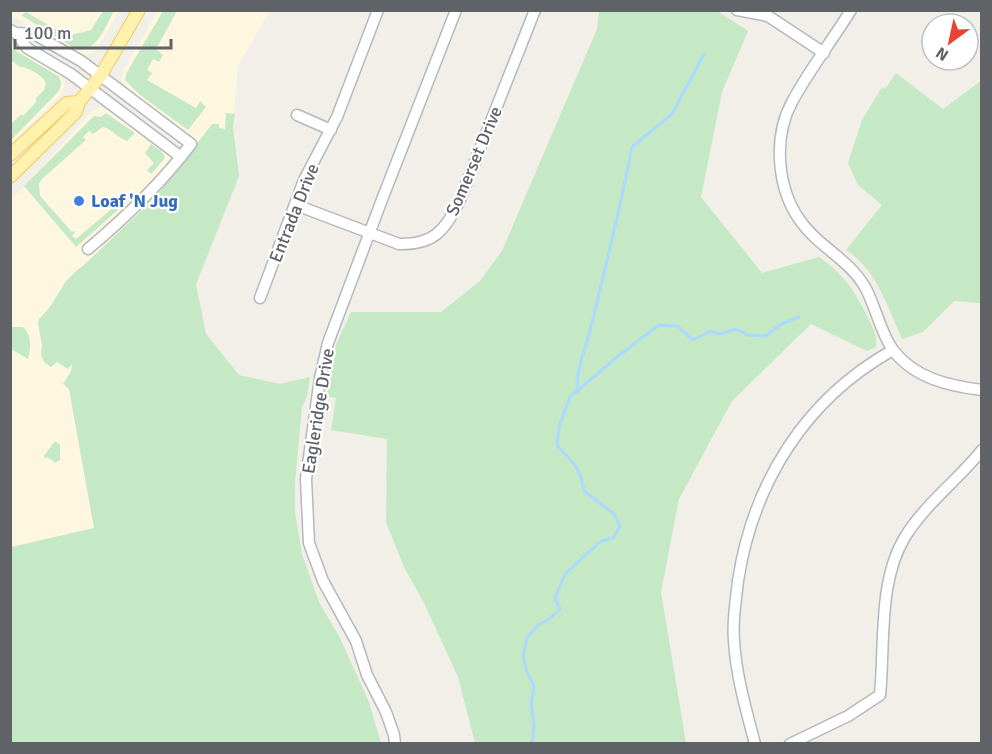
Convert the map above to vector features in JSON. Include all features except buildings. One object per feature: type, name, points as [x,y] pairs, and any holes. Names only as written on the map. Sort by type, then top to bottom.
[{"type":"main road","points":[[10,177],[76,111],[80,102],[101,75],[139,10]]},
{"type":"main road","points":[[10,155],[67,104],[80,102]]},
{"type":"street","name":"Entrada Drive","points":[[260,298],[304,180],[331,130],[378,10]]},
{"type":"street","name":"Eagleridge Drive","points":[[395,744],[386,712],[367,675],[356,641],[323,581],[309,543],[306,479],[320,378],[328,343],[456,10]]},
{"type":"street","name":"Somerset Drive","points":[[296,205],[399,244],[413,244],[428,240],[442,231],[459,202],[534,10]]},
{"type":"street","points":[[737,10],[768,16],[824,53]]},
{"type":"street","points":[[851,10],[791,103],[784,123],[780,148],[781,178],[799,219],[824,247],[846,263],[865,287],[891,346],[922,374],[936,381],[981,390]]},
{"type":"street","points":[[13,32],[34,34],[81,61],[191,144],[131,212],[88,249]]},
{"type":"street","points":[[13,32],[27,48],[71,74],[181,157]]},
{"type":"street","points":[[297,115],[331,130]]},
{"type":"street","points":[[755,744],[739,687],[734,638],[735,601],[743,547],[753,515],[766,484],[802,428],[824,404],[891,346]]},
{"type":"street","points":[[790,744],[848,716],[879,695],[887,590],[896,554],[905,536],[918,520],[981,450]]},
{"type":"shaded area","points":[[10,11],[119,11],[97,49],[86,55],[11,16]]},
{"type":"shaded area","points":[[158,11],[270,11],[238,65],[233,127],[237,160],[199,143],[133,94],[122,83],[123,71]]},
{"type":"shaded area","points":[[11,45],[59,73],[65,85],[59,97],[11,145]]},
{"type":"shaded area","points":[[100,107],[110,111],[167,153],[180,166],[155,198],[85,265],[108,273],[69,388],[94,528],[11,547],[11,200],[91,112]]},
{"type":"green space","points":[[103,11],[114,11],[100,38],[89,48],[83,50],[76,49],[21,15],[26,12],[67,36],[91,30]]},
{"type":"green space","points":[[163,11],[177,11],[156,49],[163,55],[159,62],[153,59],[147,70],[152,73],[147,80],[196,108],[200,101],[206,107],[188,130],[140,95],[125,80],[127,72]]},
{"type":"green space","points":[[599,11],[717,11],[748,31],[722,92],[701,197],[762,273],[819,257],[835,270],[848,283],[862,306],[874,331],[876,347],[867,351],[811,324],[732,401],[679,499],[661,592],[686,743],[475,743],[458,677],[424,603],[404,567],[386,522],[387,439],[331,430],[336,398],[327,396],[336,345],[351,312],[441,312],[480,281],[502,251],[597,29]]},
{"type":"green space","points":[[11,48],[58,76],[61,84],[58,92],[11,140],[11,124],[21,114],[23,116],[37,101],[35,99],[44,90],[46,83],[35,72],[11,62]]},
{"type":"green space","points":[[896,73],[943,109],[982,80],[981,303],[954,301],[923,332],[902,339],[873,278],[865,267],[846,250],[882,205],[858,185],[848,163],[862,120],[882,87],[885,89]]},
{"type":"green space","points":[[106,113],[135,133],[127,141],[103,127],[93,134],[89,131],[83,137],[86,140],[39,183],[40,196],[72,232],[75,232],[72,236],[76,239],[115,206],[118,210],[76,247],[24,186],[94,116],[101,117]]},
{"type":"green space","points":[[226,113],[235,114],[233,127],[239,176],[196,284],[206,334],[239,375],[280,384],[310,377],[307,397],[302,407],[295,483],[295,512],[302,554],[319,602],[340,638],[369,702],[381,743],[11,743],[11,547],[94,528],[69,389],[63,384],[71,371],[72,364],[68,369],[57,362],[51,367],[44,362],[41,355],[39,319],[50,307],[66,281],[155,198],[212,124],[219,124],[219,128],[225,129]]},
{"type":"green space","points":[[151,144],[162,152],[165,158],[151,174],[147,170],[154,163],[145,153]]},
{"type":"green space","points":[[11,327],[23,327],[28,334],[30,346],[28,359],[11,349]]},
{"type":"green space","points":[[55,441],[60,445],[60,460],[54,463],[47,457],[45,459],[44,456]]},
{"type":"waterway","points":[[577,390],[580,365],[608,257],[632,147],[672,114],[704,54]]},
{"type":"waterway","points":[[532,744],[534,726],[531,704],[534,687],[523,656],[527,638],[539,624],[548,620],[560,609],[555,598],[565,574],[601,541],[613,538],[620,526],[614,514],[584,491],[581,477],[575,466],[557,446],[559,427],[570,397],[659,325],[677,326],[693,340],[710,331],[720,334],[736,329],[748,335],[766,336],[781,324],[799,317]]},
{"type":"place","name":"Loaf 'N Jug","points":[[79,201]]}]
